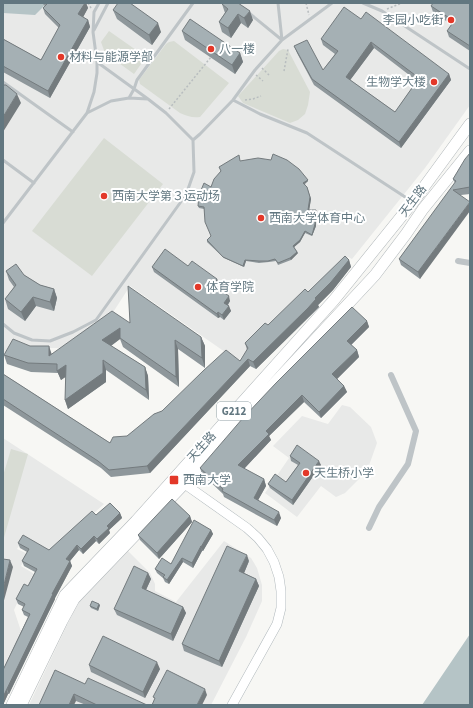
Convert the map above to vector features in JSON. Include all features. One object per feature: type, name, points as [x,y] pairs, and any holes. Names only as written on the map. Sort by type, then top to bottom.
[{"type":"highway","name":"天生路","points":[[21,705],[74,599],[180,481],[334,300],[413,202],[470,124]]},
{"type":"highway","name":"天生路","points":[[12,705],[66,595],[136,521],[180,481],[240,420],[375,275],[423,209],[470,151]]},
{"type":"street","points":[[458,261],[470,263]]},
{"type":"street","points":[[369,528],[379,507],[408,464],[416,431],[391,375]]},
{"type":"street","points":[[180,481],[247,528],[258,538],[267,549],[274,562],[279,577],[281,608],[277,624],[232,705]]},
{"type":"lane","points":[[3,223],[87,113],[94,92],[97,73],[93,32],[94,12],[99,3]]},
{"type":"lane","points":[[93,32],[108,3]]},
{"type":"lane","points":[[128,98],[134,89],[137,80],[193,3]]},
{"type":"lane","points":[[278,3],[282,40]]},
{"type":"lane","points":[[193,140],[233,100],[254,72],[282,40],[332,3]]},
{"type":"lane","points":[[363,3],[382,11],[470,69]]},
{"type":"lane","points":[[248,12],[282,40]]},
{"type":"lane","points":[[3,324],[14,333],[32,340],[50,341],[73,332],[96,320],[187,192],[194,172],[193,140],[166,112],[97,62]]},
{"type":"lane","points":[[3,82],[73,132]]},
{"type":"lane","points":[[87,113],[112,101],[128,98],[148,99]]},
{"type":"lane","points":[[233,100],[260,114],[307,133],[423,209]]},
{"type":"lane","points":[[3,160],[34,182]]},
{"type":"path","points":[[306,3],[310,19]]},
{"type":"path","points":[[382,11],[402,3]]},
{"type":"path","points":[[284,71],[288,49]]},
{"type":"path","points":[[166,112],[211,57]]},
{"type":"path","points":[[260,65],[269,75]]},
{"type":"path","points":[[254,72],[262,82]]},
{"type":"path","points":[[236,95],[244,100],[261,96]]},
{"type":"shaded area","points":[[3,3],[470,3],[470,105],[425,168],[352,259],[348,257],[262,331],[238,361],[130,286],[110,317],[60,348],[35,348],[14,341],[3,357]]},
{"type":"shaded area","points":[[3,3],[47,3],[35,15],[3,13]]},
{"type":"shaded area","points":[[109,31],[146,57],[134,74],[105,53],[101,42]]},
{"type":"shaded area","points":[[174,41],[229,83],[200,117],[180,113],[140,84],[139,80],[166,44]]},
{"type":"shaded area","points":[[283,49],[288,50],[310,92],[305,114],[298,120],[290,123],[243,103],[238,96],[279,51]]},
{"type":"shaded area","points":[[104,138],[163,184],[92,276],[32,231]]},
{"type":"shaded area","points":[[342,405],[350,407],[371,427],[377,443],[367,471],[345,493],[336,497],[321,486],[297,517],[265,493],[289,458],[273,446],[302,416],[328,424]]},
{"type":"shaded area","points":[[3,438],[104,504],[53,550],[46,550],[24,537],[17,549],[28,554],[21,566],[36,575],[30,589],[24,588],[14,610],[22,634],[3,671]]},
{"type":"shaded area","points":[[11,449],[28,454],[3,541],[3,476]]},
{"type":"shaded area","points":[[224,541],[251,558],[257,568],[262,585],[262,601],[246,637],[211,705],[29,705],[79,600],[126,549],[150,573],[155,584],[155,591],[176,602]]},
{"type":"shaded area","points":[[470,634],[470,705],[422,705]]},
{"type":"building","name":"材料与能源学部","points":[[46,3],[85,3],[78,14],[88,20],[48,91],[3,66],[3,39],[41,60],[60,25],[43,8],[47,4]]},
{"type":"building","points":[[118,3],[130,3],[158,23],[149,35],[113,10]]},
{"type":"building","points":[[238,3],[250,11],[244,18],[238,14],[228,28],[219,22],[228,9],[222,4]]},
{"type":"building","points":[[433,3],[470,3],[470,46],[447,31],[454,21],[431,6]]},
{"type":"building","name":"生物学大楼","points":[[344,7],[361,19],[366,12],[449,74],[399,142],[312,79],[294,46],[307,40],[323,70],[338,51],[321,39]],"holes":[[[371,42],[419,78],[395,112],[346,77]]]},
{"type":"building","points":[[190,19],[240,53],[232,65],[182,31]]},
{"type":"building","points":[[3,85],[6,85],[17,94],[3,117]]},
{"type":"building","points":[[470,153],[470,187],[453,190],[470,202],[418,272],[399,259],[456,181],[453,179]]},
{"type":"building","name":"西南大学体育中心","points":[[273,154],[287,160],[299,169],[308,180],[303,183],[307,187],[310,197],[308,210],[316,210],[315,224],[312,235],[305,231],[300,240],[293,246],[297,252],[290,258],[278,263],[275,259],[268,261],[245,260],[243,266],[223,257],[207,240],[211,236],[205,222],[204,207],[198,206],[199,195],[204,183],[211,187],[214,179],[221,171],[219,167],[239,155],[240,161],[258,158],[271,160]]},
{"type":"building","name":"体育学院","points":[[165,249],[188,266],[192,261],[217,279],[213,285],[229,296],[224,303],[229,306],[222,315],[218,312],[217,314],[152,267]]},
{"type":"building","points":[[345,256],[349,260],[308,308],[253,362],[248,359],[147,466],[109,470],[98,461],[3,399],[3,374],[110,443],[113,437],[127,436],[154,414],[162,411],[226,350],[240,361],[248,348],[245,343],[265,323],[268,325],[305,289],[308,292]]},
{"type":"building","points":[[16,264],[24,275],[40,285],[54,289],[50,302],[33,297],[21,312],[5,299],[16,285],[6,271]]},
{"type":"building","points":[[128,286],[201,337],[202,358],[175,340],[176,377],[120,338],[120,328],[102,340],[145,367],[146,390],[103,360],[103,373],[65,400],[66,365],[57,371],[57,364],[28,363],[4,355],[13,339],[30,346],[49,346],[49,356],[112,311],[130,323]]},
{"type":"building","points":[[352,307],[367,321],[347,341],[357,350],[332,374],[344,386],[319,412],[302,395],[266,431],[269,434],[238,465],[264,479],[254,498],[279,512],[274,520],[222,491],[223,489],[200,468],[243,418],[276,383]]},
{"type":"building","name":"天生桥小学","points":[[297,445],[319,461],[292,500],[268,484],[275,474],[286,482],[300,463],[290,456]]},
{"type":"building","points":[[172,499],[190,516],[157,553],[138,535]]},
{"type":"building","points":[[110,503],[120,513],[107,526],[109,528],[97,539],[94,536],[81,549],[77,545],[66,559],[70,561],[52,594],[3,697],[3,670],[30,614],[22,610],[25,604],[16,599],[24,584],[28,586],[37,569],[22,561],[29,549],[18,543],[23,535],[49,550],[92,511],[96,515]]},
{"type":"building","points":[[194,520],[211,530],[192,563],[182,558],[167,580],[163,577],[165,575],[155,569],[162,558],[171,564]]},
{"type":"building","points":[[227,546],[247,555],[239,571],[256,579],[219,661],[182,644]]},
{"type":"building","points":[[3,559],[10,560],[3,589]]},
{"type":"building","points":[[134,566],[148,573],[142,588],[183,607],[171,634],[114,609]]},
{"type":"building","points":[[92,601],[99,604],[97,609],[90,606]]},
{"type":"building","points":[[103,636],[157,662],[143,692],[89,665]]},
{"type":"building","points":[[55,670],[85,684],[88,678],[147,705],[97,705],[74,694],[69,705],[39,705]]},
{"type":"building","points":[[167,670],[205,689],[197,705],[152,705],[155,698],[153,697]]},
{"type":"place","name":"李园小吃街","points":[[451,20]]},
{"type":"place","name":"八一楼","points":[[211,49]]},
{"type":"place","name":"材料与能源学部","points":[[61,57]]},
{"type":"place","name":"生物学大楼","points":[[434,82]]},
{"type":"place","name":"西南大学第３运动场","points":[[104,196]]},
{"type":"place","name":"西南大学体育中心","points":[[261,218]]},
{"type":"place","name":"体育学院","points":[[198,287]]},
{"type":"place","name":"天生桥小学","points":[[306,473]]},
{"type":"place","name":"西南大学","points":[[174,480]]}]
